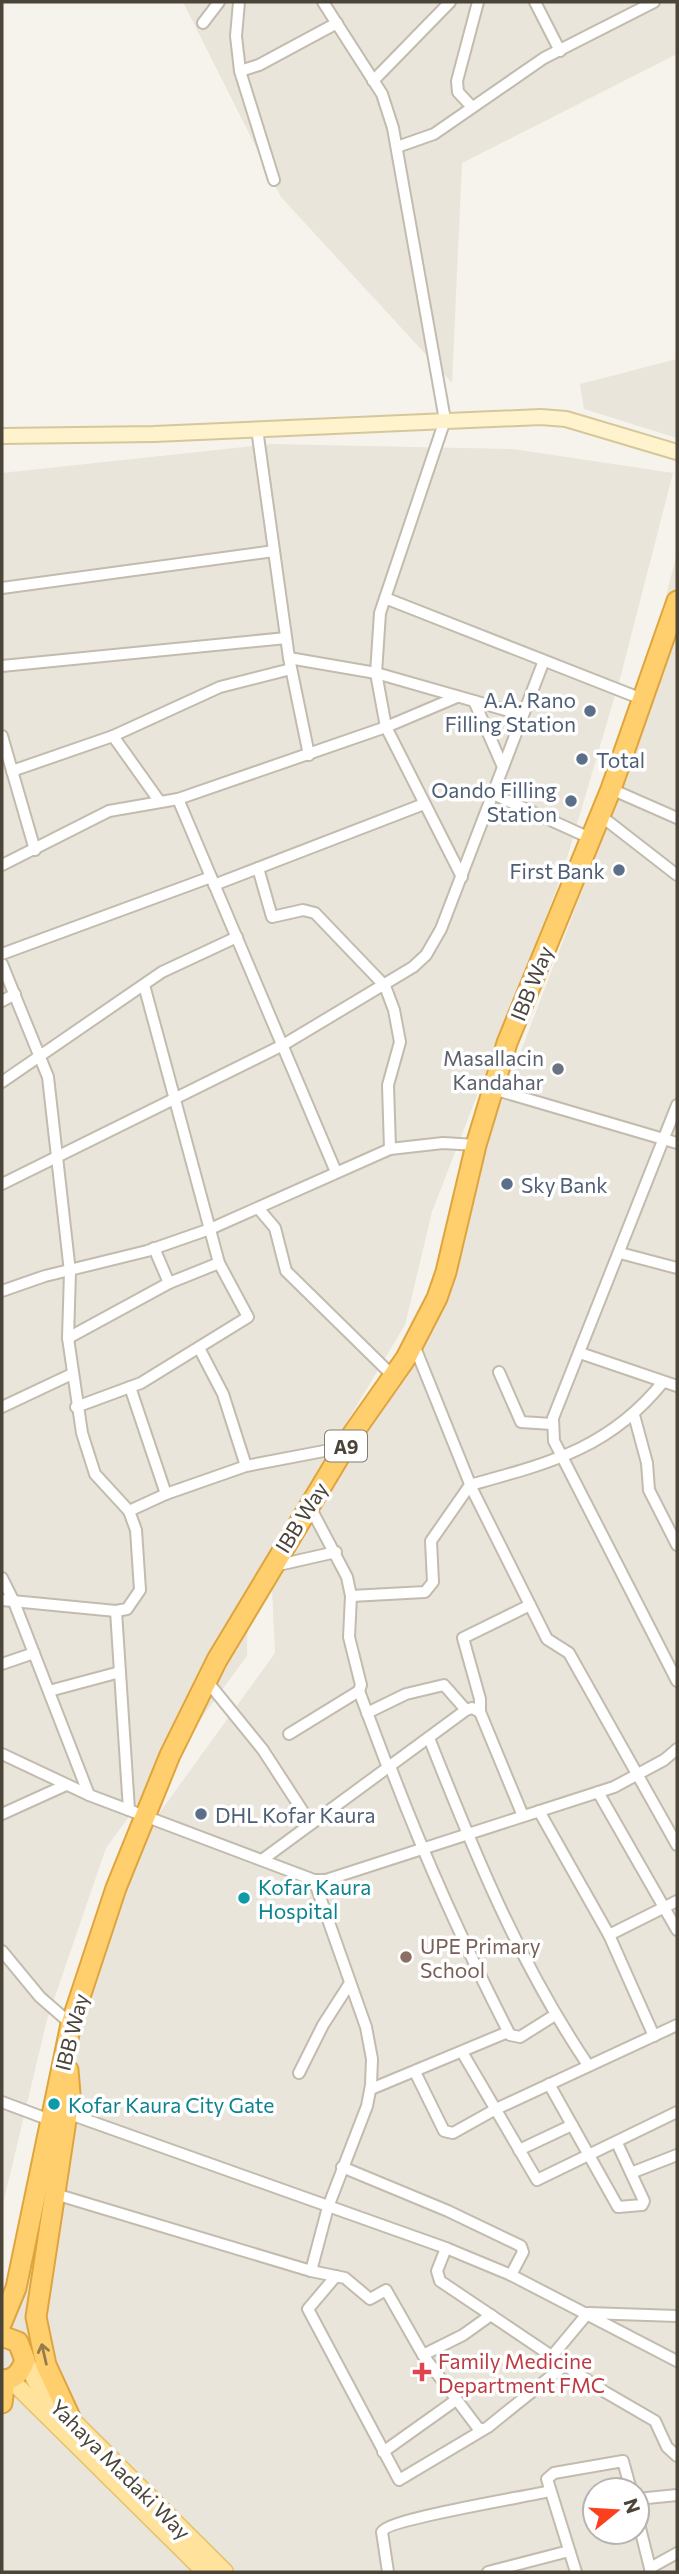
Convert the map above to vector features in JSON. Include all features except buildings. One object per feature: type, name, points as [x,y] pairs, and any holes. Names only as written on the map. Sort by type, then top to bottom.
[{"type":"highway","name":"IBB Way","points":[[2,2322],[16,2288],[58,2117],[71,2024],[137,1813],[170,1755],[206,1681],[271,1567],[345,1447],[414,1346],[446,1272],[476,1145],[506,1043],[601,816],[677,601]]},
{"type":"highway","points":[[58,2117],[55,2194],[36,2317],[46,2365],[70,2417]]},
{"type":"highway","name":"IBB Way","points":[[15,2346],[16,2288]]},
{"type":"highway","points":[[2,2403],[6,2380],[18,2374],[15,2346]]},
{"type":"main road","name":"Yahaya Madaki Way","points":[[15,2346],[39,2387],[70,2417],[205,2566],[225,2572]]},
{"type":"main road","name":"Yahaya Madaki Way","points":[[6,2380],[190,2548]]},
{"type":"street","points":[[203,23],[219,2]]},
{"type":"street","points":[[239,2],[236,36],[240,71],[274,180]]},
{"type":"street","points":[[323,2],[373,81],[388,113],[397,147],[445,420],[385,598],[377,630],[376,673],[386,727],[462,877]]},
{"type":"street","points":[[373,81],[450,2]]},
{"type":"street","points":[[472,107],[458,92],[457,81],[478,2]]},
{"type":"street","points":[[535,2],[559,51]]},
{"type":"street","points":[[397,147],[433,134],[559,51],[654,2]]},
{"type":"street","points":[[240,71],[259,65],[337,23]]},
{"type":"street","points":[[2,436],[257,429],[541,416],[566,419],[677,452]]},
{"type":"street","points":[[257,429],[290,664],[309,755]]},
{"type":"street","points":[[660,445],[677,446]]},
{"type":"street","points":[[2,588],[274,551]]},
{"type":"street","points":[[385,598],[543,663],[642,699]]},
{"type":"street","points":[[2,666],[286,638]]},
{"type":"street","points":[[2,1184],[283,1045],[385,986],[426,955],[462,877],[543,663]]},
{"type":"street","points":[[9,774],[113,736],[220,687],[290,664],[376,673],[523,715]]},
{"type":"street","points":[[2,865],[109,811],[178,799],[386,727],[457,696]]},
{"type":"street","points":[[474,701],[503,767]]},
{"type":"street","points":[[2,736],[9,774],[35,850]]},
{"type":"street","points":[[113,736],[160,802]]},
{"type":"street","points":[[611,789],[677,818]]},
{"type":"street","points":[[493,794],[592,839]]},
{"type":"street","points":[[178,799],[336,1172]]},
{"type":"street","points":[[2,954],[258,868],[424,804]]},
{"type":"street","points":[[601,816],[677,875]]},
{"type":"street","points":[[258,868],[272,917],[303,910],[316,913],[385,986],[400,1042],[388,1086],[390,1149]]},
{"type":"street","points":[[2,1082],[40,1053],[162,972],[237,937]]},
{"type":"street","points":[[2,964],[48,1077],[70,1272],[68,1338],[76,1406],[89,1462],[95,1474],[129,1511],[136,1530],[140,1590],[127,1609],[116,1611],[2,1600]]},
{"type":"street","points":[[76,1406],[130,1387],[248,1317],[219,1263],[144,985]]},
{"type":"street","points":[[2,1000],[15,994]]},
{"type":"street","points":[[493,1090],[672,1141]]},
{"type":"street","points":[[677,1105],[672,1141],[620,1253],[552,1424],[554,1441],[677,1681]]},
{"type":"street","points":[[2,1291],[44,1276],[70,1272],[210,1229],[390,1149],[414,1144],[476,1145]]},
{"type":"street","points":[[258,1208],[275,1228],[286,1271],[393,1376]]},
{"type":"street","points":[[154,1248],[169,1283]]},
{"type":"street","points":[[620,1253],[677,1268]]},
{"type":"street","points":[[68,1338],[167,1287],[169,1283],[219,1263]]},
{"type":"street","points":[[414,1346],[470,1485],[547,1639],[569,1653],[677,1845]]},
{"type":"street","points":[[199,1348],[223,1394],[246,1466]]},
{"type":"street","points":[[580,1353],[677,1386]]},
{"type":"street","points":[[499,1372],[521,1422],[552,1424]]},
{"type":"street","points":[[2,1407],[72,1374]]},
{"type":"street","points":[[351,1596],[396,1596],[425,1592],[433,1582],[431,1541],[470,1485],[563,1459],[634,1415],[663,1382]]},
{"type":"street","points":[[130,1387],[166,1494]]},
{"type":"street","points":[[634,1415],[647,1463],[649,1490],[674,1529],[677,1545]]},
{"type":"street","points":[[129,1511],[166,1494],[246,1466],[345,1447]]},
{"type":"street","points":[[289,1734],[359,1691],[361,1685],[349,1637],[351,1596],[347,1577],[309,1505]]},
{"type":"street","points":[[271,1567],[336,1552]]},
{"type":"street","points":[[2,1578],[14,1602],[89,1795]]},
{"type":"street","points":[[523,1816],[480,1712],[480,1699],[463,1638],[530,1605]]},
{"type":"street","points":[[116,1611],[120,1672],[137,1813]]},
{"type":"street","points":[[2,1664],[34,1653]]},
{"type":"street","points":[[48,1691],[120,1672]]},
{"type":"street","points":[[206,1681],[262,1750],[311,1824]]},
{"type":"street","points":[[368,1713],[405,1695],[444,1685],[466,1710]]},
{"type":"street","points":[[359,1691],[421,1849],[464,1946],[508,2032],[516,2038],[555,2015]]},
{"type":"street","points":[[262,1860],[466,1710],[472,1708],[480,1712]]},
{"type":"street","points":[[429,1738],[506,1924],[555,2015],[588,2065]]},
{"type":"street","points":[[2,1754],[89,1795],[314,1880],[326,1880],[598,1792],[637,1775],[664,1760],[677,1749]]},
{"type":"street","points":[[2,1814],[66,1785]]},
{"type":"street","points":[[598,1792],[677,1930]]},
{"type":"street","points":[[539,1811],[609,1935],[654,2036]]},
{"type":"street","points":[[311,2271],[328,2207],[365,2111],[371,2089],[372,2059],[366,2027],[314,1880]]},
{"type":"street","points":[[609,1935],[677,1901]]},
{"type":"street","points":[[2,1951],[40,1997],[71,2024]]},
{"type":"street","points":[[299,2073],[323,2025],[350,1983]]},
{"type":"street","points":[[415,2072],[444,2131],[453,2133],[496,2109],[677,2025]]},
{"type":"street","points":[[371,2089],[508,2032]]},
{"type":"street","points":[[462,2052],[535,2179],[540,2180],[677,2112]]},
{"type":"street","points":[[548,2084],[621,2208],[644,2204],[617,2143]]},
{"type":"street","points":[[2,2102],[58,2117],[446,2248],[588,2312],[677,2361]]},
{"type":"street","points":[[519,2150],[572,2125]]},
{"type":"street","points":[[631,2173],[677,2155]]},
{"type":"street","points":[[342,2167],[448,2211],[521,2246],[523,2252],[511,2275]]},
{"type":"street","points":[[55,2194],[311,2271],[337,2276],[353,2282],[370,2299],[384,2290],[388,2292],[424,2355],[478,2428],[482,2428]]},
{"type":"street","points":[[446,2248],[437,2271],[440,2281],[565,2365],[646,2415],[660,2428],[667,2447],[677,2456]]},
{"type":"street","points":[[337,2276],[308,2309],[397,2479],[401,2480],[482,2428],[565,2365]]},
{"type":"street","points":[[588,2312],[677,2316]]},
{"type":"street","points":[[552,2356],[588,2312]]},
{"type":"street","points":[[424,2355],[463,2335],[491,2315]]},
{"type":"street","points":[[383,2452],[456,2400]]},
{"type":"street","points":[[576,2572],[547,2479],[554,2473],[623,2461],[627,2476]]},
{"type":"street","points":[[388,2572],[382,2532],[387,2525],[426,2514],[503,2503],[550,2491]]},
{"type":"street","points":[[651,2498],[677,2495]]},
{"type":"street","points":[[645,2546],[651,2570],[677,2553]]},
{"type":"street","points":[[488,2572],[569,2552]]},
{"type":"shaded area","points":[[183,2],[677,2],[677,54],[462,163],[452,383],[281,197]]},
{"type":"shaded area","points":[[677,359],[677,438],[584,409],[580,384]]},
{"type":"shaded area","points":[[272,444],[513,449],[673,473],[621,675],[562,875],[432,1212],[405,1325],[248,1587],[247,1656],[106,1848],[47,2020],[2,2208],[2,473]]},
{"type":"shaded area","points":[[677,553],[677,2572],[2,2572],[2,2329],[64,2015],[129,1855],[275,1653],[272,1589],[433,1320],[459,1213],[587,878],[646,675]]},
{"type":"place","name":"A.A. Rano Filling Station","points":[[590,711]]},
{"type":"place","name":"Total","points":[[582,759]]},
{"type":"place","name":"Oando Filling Station","points":[[571,801]]},
{"type":"place","name":"First Bank","points":[[619,870]]},
{"type":"place","name":"Masallacin Kandahar","points":[[558,1069]]},
{"type":"place","name":"Sky Bank","points":[[507,1184]]},
{"type":"place","name":"DHL Kofar Kaura","points":[[201,1814]]},
{"type":"place","name":"Kofar Kaura Hospital","points":[[244,1898]]},
{"type":"place","name":"UPE Primary School","points":[[406,1957]]},
{"type":"place","name":"Kofar Kaura City Gate","points":[[54,2104]]},
{"type":"place","name":"Family Medicine Department FMC","points":[[422,2372]]}]
